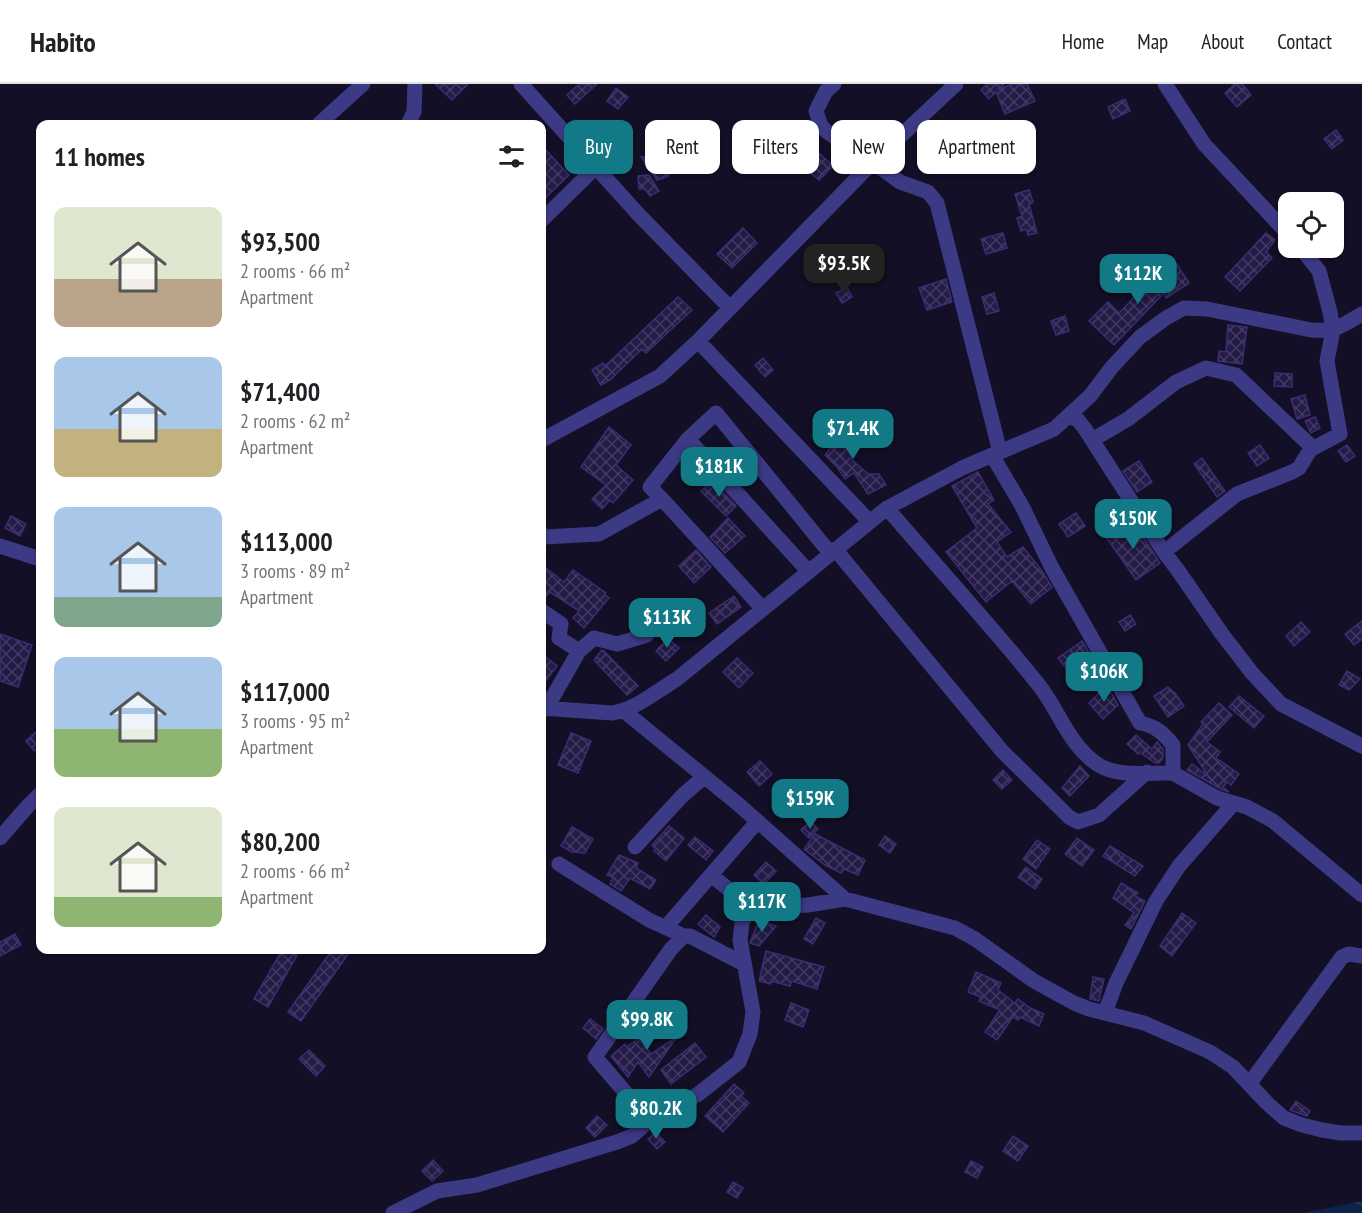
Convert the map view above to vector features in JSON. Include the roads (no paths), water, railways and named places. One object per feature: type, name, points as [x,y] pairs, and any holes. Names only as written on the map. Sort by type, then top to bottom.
[{"type":"street","points":[[324,120],[363,84]]},
{"type":"street","points":[[410,120],[414,112],[416,84]]},
{"type":"street","points":[[521,84],[564,132]]},
{"type":"street","points":[[831,134],[821,126],[816,111],[826,91],[834,84]]},
{"type":"street","points":[[905,132],[956,84]]},
{"type":"street","points":[[1165,84],[1204,144],[1278,223]]},
{"type":"street","points":[[546,216],[589,174]]},
{"type":"street","points":[[602,174],[730,308]]},
{"type":"street","points":[[546,438],[660,376],[698,341],[861,174]]},
{"type":"street","points":[[889,174],[900,182],[928,192],[937,203],[996,454],[1052,568],[1140,723],[1153,725],[1173,745],[1173,772]]},
{"type":"street","points":[[1164,552],[1237,494],[1299,468],[1313,448],[1340,434],[1327,361],[1333,330],[1319,271],[1309,258]]},
{"type":"street","points":[[546,709],[624,711],[676,679],[886,508],[962,468],[1054,429],[1090,396],[1112,367],[1140,337],[1166,318],[1185,308],[1207,309],[1311,330],[1333,330],[1362,314]]},
{"type":"street","points":[[698,341],[869,521]]},
{"type":"street","points":[[1092,440],[1128,419],[1176,382],[1206,368],[1236,375],[1313,448]]},
{"type":"street","points":[[762,608],[650,488],[688,439],[716,413],[1022,773],[1073,820],[1078,822],[1099,815],[1147,772]]},
{"type":"street","points":[[1068,416],[1078,420],[1164,552],[1252,673],[1281,704],[1362,746]]},
{"type":"street","points":[[688,439],[808,571]]},
{"type":"street","points":[[546,537],[599,534],[662,499]]},
{"type":"street","points":[[886,508],[1040,686],[1075,743],[1097,764],[1112,771],[1173,772],[1217,798],[1246,807],[1273,821],[1362,895]]},
{"type":"street","points":[[0,546],[36,558]]},
{"type":"street","points":[[546,614],[561,624],[559,638],[579,651]]},
{"type":"street","points":[[546,706],[579,651],[594,638],[617,644],[647,635]]},
{"type":"street","points":[[624,711],[845,898],[956,928],[1053,993],[1074,1004],[1144,1023],[1210,1052],[1233,1067],[1284,1118],[1322,1130],[1362,1133]]},
{"type":"street","points":[[635,847],[683,795],[704,777]]},
{"type":"street","points":[[0,838],[36,798]]},
{"type":"street","points":[[1105,1013],[1116,983],[1156,901],[1179,866],[1233,804]]},
{"type":"street","points":[[666,927],[757,822]]},
{"type":"street","points":[[559,864],[649,920],[684,936],[690,936],[744,964]]},
{"type":"street","points":[[711,875],[754,910]]},
{"type":"street","points":[[393,1213],[437,1191],[477,1185],[617,1142],[632,1136],[659,1113],[697,1095],[739,1062],[750,1034],[753,1011],[740,939],[741,923],[746,915],[754,910],[770,907],[808,905],[845,898]]},
{"type":"street","points":[[649,1120],[595,1057],[671,949],[684,936]]},
{"type":"street","points":[[1250,1083],[1342,957],[1349,954],[1362,956]]},
{"type":"water","points":[[1362,1201],[1362,1213],[1302,1213]]}]
